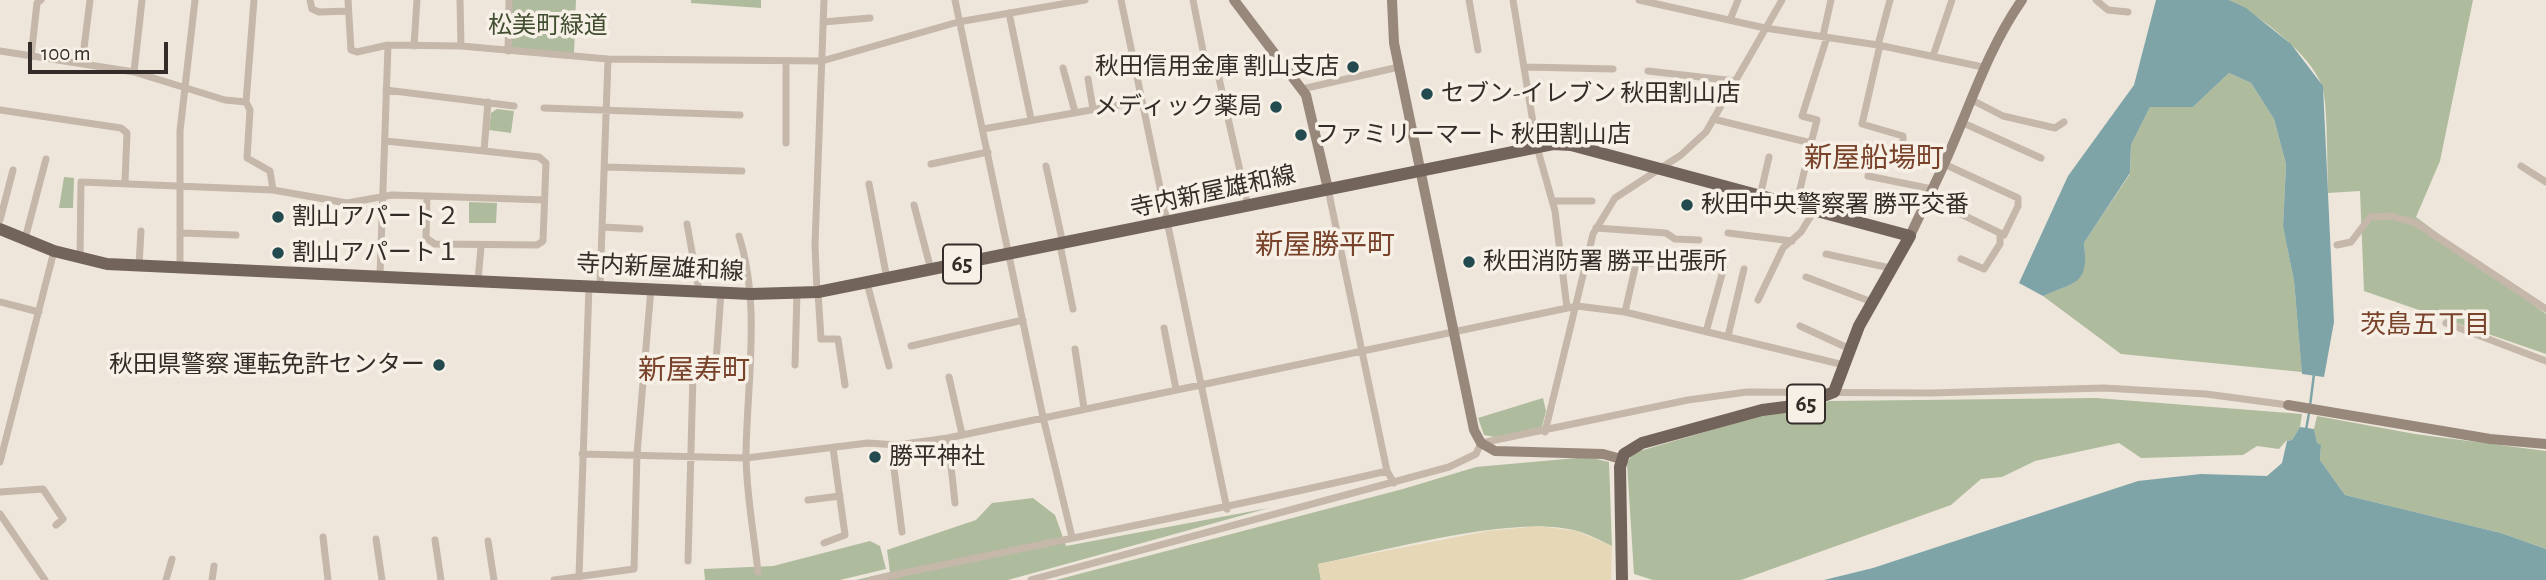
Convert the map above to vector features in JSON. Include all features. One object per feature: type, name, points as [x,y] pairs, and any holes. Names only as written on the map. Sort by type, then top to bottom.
[{"type":"main road","name":"寺内新屋雄和線","points":[[0,229],[80,259],[139,265],[751,294],[818,292],[1062,245],[1536,147],[1571,145],[1910,236]]},
{"type":"main road","name":"65","points":[[1620,463],[1633,446],[1642,443],[1762,410],[1801,405],[1834,392],[1872,302],[1910,236]]},
{"type":"main road","points":[[1620,463],[1622,580]]},
{"type":"street","points":[[31,57],[37,4],[41,0]]},
{"type":"street","points":[[82,64],[90,0]]},
{"type":"street","points":[[134,72],[142,0]]},
{"type":"street","points":[[180,267],[180,131],[195,0]]},
{"type":"street","points":[[254,0],[246,102],[250,110],[247,158],[270,171],[273,190]]},
{"type":"street","points":[[310,0],[312,9],[319,12],[348,11]]},
{"type":"street","points":[[348,0],[353,52],[388,46],[461,46],[608,59],[786,61],[822,61],[958,22],[1080,0]]},
{"type":"street","points":[[414,46],[417,0]]},
{"type":"street","points":[[460,0],[461,46]]},
{"type":"street","points":[[508,51],[509,0]]},
{"type":"street","points":[[824,0],[815,245],[821,339],[838,339],[845,385]]},
{"type":"street","points":[[955,0],[1043,417],[1072,537]]},
{"type":"street","points":[[1121,0],[1227,509]]},
{"type":"street","points":[[1193,0],[1205,61],[1218,74],[1248,206]]},
{"type":"street","points":[[1234,0],[1301,89],[1311,109],[1387,471],[1394,483]]},
{"type":"street","points":[[1392,0],[1399,66],[1474,430],[1481,443],[1495,451],[1603,454],[1620,463]]},
{"type":"street","points":[[1469,0],[1478,50]]},
{"type":"street","points":[[1513,0],[1526,67],[1536,147],[1552,201],[1567,308]]},
{"type":"street","points":[[1639,0],[1765,28],[1879,45],[1983,67]]},
{"type":"street","points":[[1730,20],[1738,0]]},
{"type":"street","points":[[1545,432],[1596,228],[1615,198],[1695,144],[1713,119],[1782,0]]},
{"type":"street","points":[[1796,206],[1817,120],[1802,116],[1825,37],[1831,0]]},
{"type":"street","points":[[1890,0],[1879,45],[1873,89],[1862,124],[1903,136],[1903,147],[1945,162],[2018,198],[2018,206],[2004,235],[2000,235]]},
{"type":"street","points":[[1933,56],[1952,0]]},
{"type":"street","points":[[1910,236],[1945,162],[1983,67],[2004,26],[2022,0]]},
{"type":"street","points":[[2096,0],[2108,10],[2129,12]]},
{"type":"street","points":[[1009,13],[1031,119]]},
{"type":"street","points":[[823,22],[870,18]]},
{"type":"street","points":[[380,275],[388,46]]},
{"type":"street","points":[[0,51],[134,72],[225,100],[246,102]]},
{"type":"street","points":[[579,576],[582,454],[595,286],[603,227],[608,59]]},
{"type":"street","points":[[786,61],[786,143]]},
{"type":"street","points":[[1301,89],[1399,66]]},
{"type":"street","points":[[1526,67],[1613,69]]},
{"type":"street","points":[[1063,68],[1075,112]]},
{"type":"street","points":[[1648,71],[1735,81]]},
{"type":"street","points":[[1088,79],[1093,109]]},
{"type":"street","points":[[386,90],[514,106]]},
{"type":"street","points":[[1970,99],[2003,116],[2055,128],[2064,122]]},
{"type":"street","points":[[983,130],[1031,119],[1142,101]]},
{"type":"street","points":[[484,151],[488,102]]},
{"type":"street","points":[[544,107],[608,112],[740,115]]},
{"type":"street","points":[[0,110],[121,128],[127,133],[125,182]]},
{"type":"street","points":[[1713,119],[1811,143]]},
{"type":"street","points":[[1961,122],[2042,158]]},
{"type":"street","points":[[385,141],[539,157],[546,163],[542,240],[537,245],[481,247],[435,244],[426,237],[427,196]]},
{"type":"street","points":[[931,164],[988,152]]},
{"type":"street","points":[[1760,196],[1769,158]]},
{"type":"street","points":[[25,239],[46,159]]},
{"type":"street","points":[[1046,166],[1073,309]]},
{"type":"street","points":[[2521,166],[2546,181]]},
{"type":"street","points":[[606,167],[741,172]]},
{"type":"street","points":[[0,220],[13,170]]},
{"type":"street","points":[[1868,176],[1930,194],[2000,235]]},
{"type":"street","points":[[80,259],[81,182],[273,190],[347,203],[392,195],[544,200]]},
{"type":"street","points":[[869,184],[887,279]]},
{"type":"street","points":[[1552,201],[1592,201]]},
{"type":"street","points":[[914,205],[931,270]]},
{"type":"street","points":[[1758,300],[1783,248],[1792,241],[1814,211]]},
{"type":"street","points":[[2337,245],[2351,242],[2370,217],[2391,216],[2416,223],[2546,309]]},
{"type":"street","points":[[687,224],[699,291]]},
{"type":"street","points":[[603,227],[640,229]]},
{"type":"street","points":[[1596,228],[1666,233],[1675,239],[1699,240]]},
{"type":"street","points":[[139,265],[141,231]]},
{"type":"street","points":[[182,233],[236,235]]},
{"type":"street","points":[[1728,233],[1792,241]]},
{"type":"street","points":[[1961,258],[1984,269],[2000,244],[2000,235]]},
{"type":"street","points":[[738,236],[747,262],[751,294],[746,458],[758,572]]},
{"type":"street","points":[[478,280],[481,247]]},
{"type":"street","points":[[0,462],[9,416],[54,251]]},
{"type":"street","points":[[1826,254],[1891,268]]},
{"type":"street","points":[[1625,312],[1635,268],[1640,263],[1658,264]]},
{"type":"street","points":[[1706,332],[1724,267]]},
{"type":"street","points":[[1728,336],[1744,269]]},
{"type":"street","points":[[1806,277],[1872,302]]},
{"type":"street","points":[[867,283],[889,366]]},
{"type":"street","points":[[554,580],[635,569],[637,454],[651,288]]},
{"type":"street","points":[[715,377],[721,292]]},
{"type":"street","points":[[795,365],[797,293]]},
{"type":"street","points":[[0,302],[39,312]]},
{"type":"street","points":[[582,454],[746,458],[868,443],[891,445],[948,438],[1577,306],[1625,312],[1844,365]]},
{"type":"street","points":[[911,346],[1023,320]]},
{"type":"street","points":[[2446,323],[2546,361]]},
{"type":"street","points":[[1800,326],[1850,349]]},
{"type":"street","points":[[1164,328],[1176,389]]},
{"type":"street","points":[[1075,349],[1084,408]]},
{"type":"street","points":[[688,561],[693,375]]},
{"type":"street","points":[[949,377],[962,434]]},
{"type":"street","points":[[1481,443],[1545,432],[1688,400],[1747,392],[2104,388],[2206,394],[2326,410],[2490,439],[2546,444]]},
{"type":"street","points":[[0,414],[9,416]]},
{"type":"street","points":[[948,438],[955,503]]},
{"type":"street","points":[[1031,580],[1394,483],[1465,461],[1476,454],[1481,443]]},
{"type":"street","points":[[891,445],[902,532]]},
{"type":"street","points":[[824,543],[845,535],[833,448]]},
{"type":"street","points":[[871,580],[1072,537],[1227,509],[1387,471]]},
{"type":"street","points":[[0,492],[43,489],[64,519],[55,525]]},
{"type":"street","points":[[808,500],[840,496]]},
{"type":"street","points":[[0,514],[45,580]]},
{"type":"street","points":[[323,537],[328,580]]},
{"type":"street","points":[[376,539],[382,580]]},
{"type":"street","points":[[435,540],[441,580]]},
{"type":"street","points":[[488,541],[494,580]]},
{"type":"street","points":[[166,580],[172,559]]},
{"type":"street","points":[[212,580],[214,566]]},
{"type":"street","points":[[1043,580],[1061,572]]},
{"type":"green space","name":"松美町緑道","points":[[512,0],[576,0],[574,54],[511,49]]},
{"type":"green space","points":[[691,0],[761,0],[761,8],[691,3]]},
{"type":"green space","points":[[2229,0],[2473,0],[2440,161],[2416,217],[2546,314],[2546,354],[2364,291],[2360,191],[2328,193],[2324,94],[2316,73],[2282,36]]},
{"type":"green space","points":[[2229,73],[2251,83],[2274,119],[2286,164],[2283,227],[2294,281],[2302,372],[2121,354],[2043,296],[2072,283],[2082,274],[2084,243],[2130,174],[2131,145],[2150,107],[2193,107]]},
{"type":"green space","points":[[497,109],[514,111],[511,133],[489,130],[491,113]]},
{"type":"green space","points":[[64,177],[74,178],[73,208],[59,208]]},
{"type":"green space","points":[[469,202],[497,203],[496,223],[469,223]]},
{"type":"green space","points":[[1543,398],[1546,411],[1542,427],[1495,437],[1484,435],[1478,418]]},
{"type":"green space","points":[[2096,398],[2302,414],[2300,427],[2292,440],[2286,441],[2279,449],[2257,446],[2243,455],[2141,458],[2119,443],[2035,461],[2002,477],[1981,479],[1951,505],[1741,580],[1653,580],[1634,574],[1627,463],[1633,453],[1766,414],[1809,412],[1829,401]]},
{"type":"green space","points":[[2317,416],[2415,434],[2546,451],[2546,549],[2501,533],[2345,495],[2320,460],[2321,445],[2317,444],[2314,429]]},
{"type":"green space","points":[[1588,457],[1609,462],[1612,546],[1577,531],[1551,527],[1520,527],[1449,536],[1318,564],[1321,580],[1056,580],[1403,489],[1476,467]]},
{"type":"green space","points":[[1033,498],[1055,515],[1066,546],[1269,508],[1008,580],[856,580],[890,572],[887,550],[976,520],[992,503]]},
{"type":"green space","points":[[870,541],[880,546],[886,569],[840,580],[705,580],[704,569],[773,566]]},
{"type":"sand","points":[[1539,526],[1577,531],[1612,546],[1611,580],[1321,580],[1318,564],[1487,531]]},
{"type":"water","points":[[2156,0],[2229,0],[2246,8],[2291,44],[2323,86],[2334,322],[2324,377],[2302,374],[2294,281],[2283,227],[2286,164],[2274,119],[2251,83],[2229,73],[2193,107],[2150,107],[2131,145],[2130,173],[2084,243],[2085,266],[2078,279],[2043,296],[2019,283],[2068,176],[2134,85]]},
{"type":"water","points":[[2300,427],[2314,429],[2317,443],[2321,445],[2320,460],[2345,495],[2501,533],[2546,549],[2546,580],[1824,580],[1873,568],[2138,481],[2201,474],[2267,476],[2282,463],[2287,441],[2292,440]]},
{"type":"waterway","points":[[2310,406],[2314,374]]},
{"type":"waterway","points":[[2306,430],[2309,413]]},
{"type":"place","name":"秋田信用金庫 割山支店","points":[[1353,67]]},
{"type":"place","name":"セブン-イレブン 秋田割山店","points":[[1427,94]]},
{"type":"place","name":"メディック薬局","points":[[1276,107]]},
{"type":"place","name":"ファミリーマート 秋田割山店","points":[[1301,135]]},
{"type":"place","name":"秋田中央警察署 勝平交番","points":[[1687,205]]},
{"type":"place","name":"割山アパート２","points":[[278,217]]},
{"type":"place","name":"割山アパート１","points":[[278,253]]},
{"type":"place","name":"秋田消防署 勝平出張所","points":[[1469,262]]},
{"type":"place","name":"秋田県警察 運転免許センター","points":[[439,365]]},
{"type":"place","name":"勝平神社","points":[[875,457]]},
{"type":"district","name":"新屋船場町","points":[[1874,159]]},
{"type":"district","name":"新屋勝平町","points":[[1325,246]]},
{"type":"district","name":"茨島五丁目","points":[[2425,325]]},
{"type":"district","name":"新屋寿町","points":[[694,371]]}]
